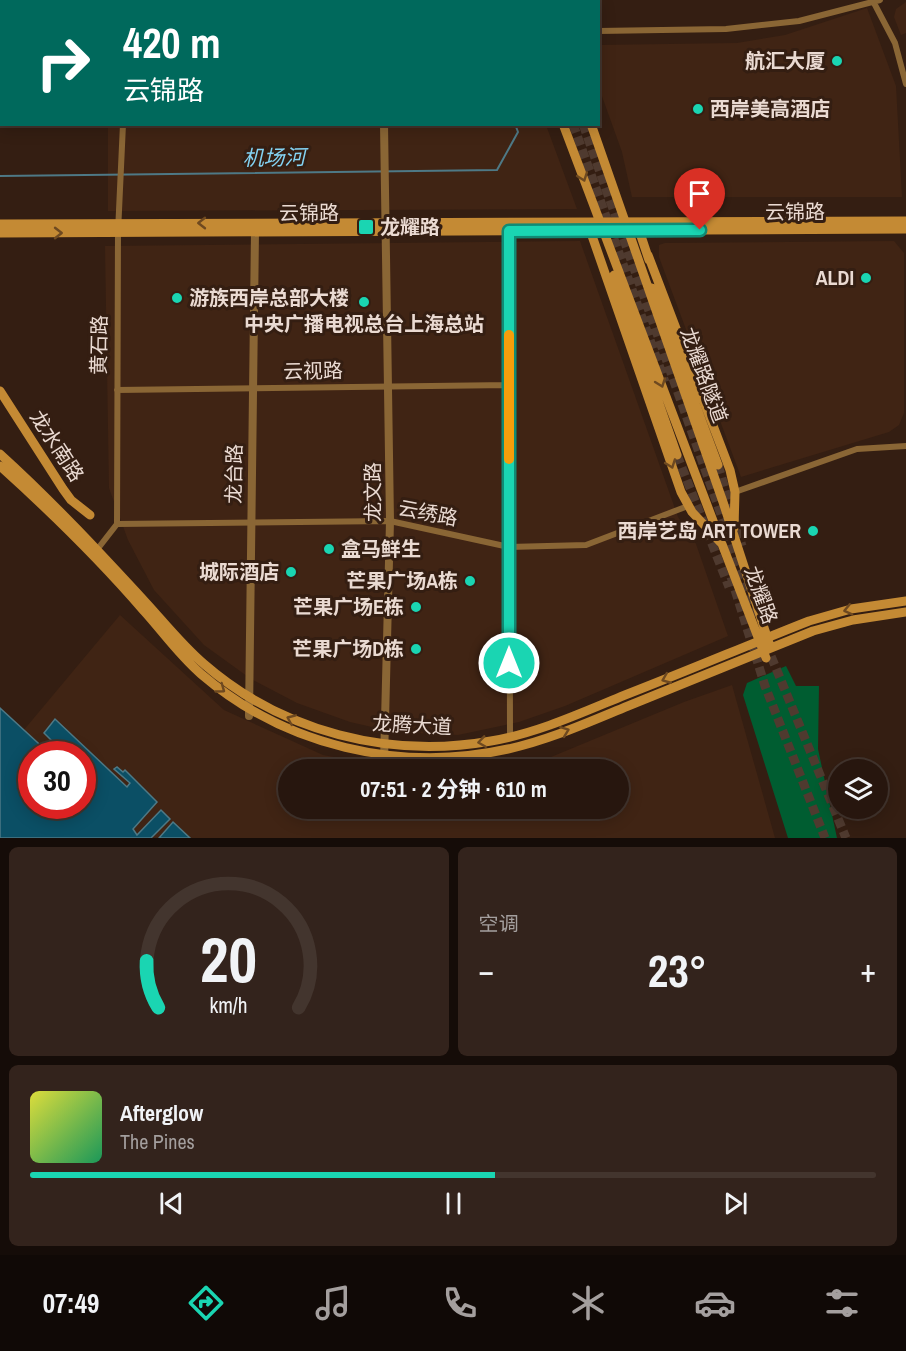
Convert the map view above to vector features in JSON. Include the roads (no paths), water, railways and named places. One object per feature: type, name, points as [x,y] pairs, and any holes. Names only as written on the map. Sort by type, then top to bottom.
[{"type":"main road","name":"龙耀路","points":[[564,126],[722,544],[763,640]]},
{"type":"main road","name":"龙耀路","points":[[592,126],[627,226],[643,256],[715,426],[735,492],[734,524],[741,563]]},
{"type":"main road","name":"云锦路","points":[[0,233],[118,228],[627,226],[906,221]]},
{"type":"main road","name":"云锦路","points":[[0,224],[255,231],[387,227],[509,231],[590,230],[601,226]]},
{"type":"main road","name":"云锦路","points":[[627,226],[639,230],[906,229]]},
{"type":"main road","name":"龙耀路","points":[[590,230],[654,417],[688,506],[722,544]]},
{"type":"main road","name":"龙耀路隧道","points":[[639,230],[643,256],[656,298],[718,465]]},
{"type":"main road","points":[[608,243],[618,288],[677,455]]},
{"type":"main road","points":[[597,251],[618,288]]},
{"type":"main road","name":"龙耀路","points":[[643,256],[652,305],[723,502],[767,653]]},
{"type":"main road","name":"龙水南路","points":[[0,391],[63,489],[90,515]]},
{"type":"main road","name":"龙腾大道","points":[[0,454],[35,486],[94,554]]},
{"type":"main road","name":"龙腾大道","points":[[0,466],[94,554],[250,708],[279,725],[312,738],[385,758],[448,757],[524,745],[767,653],[834,625],[906,612]]},
{"type":"main road","name":"龙腾大道","points":[[250,708],[267,709],[327,732],[387,744],[447,746],[510,737],[564,720],[831,615],[906,601]]},
{"type":"street","points":[[600,31],[726,29],[799,21],[876,1],[895,43],[906,84]]},
{"type":"street","name":"黄石路","points":[[117,524],[118,228],[123,126]]},
{"type":"street","name":"龙文路","points":[[384,126],[390,521],[385,758]]},
{"type":"street","name":"龙台路","points":[[250,708],[250,521],[255,231]]},
{"type":"street","points":[[509,231],[510,737]]},
{"type":"street","name":"云视路","points":[[117,390],[509,385]]},
{"type":"street","points":[[735,492],[856,449],[906,446]]},
{"type":"street","name":"云绣路","points":[[117,524],[390,521],[509,547],[586,545],[688,506]]},
{"type":"street","points":[[94,554],[117,524]]},
{"type":"water","points":[[0,708],[36,741],[18,741],[18,819],[96,819],[96,758],[127,787],[130,783],[114,769],[117,767],[123,772],[125,770],[157,802],[133,829],[137,835],[161,810],[170,819],[151,838],[0,838]]},
{"type":"water","points":[[55,719],[78,741],[52,741],[44,733]]},
{"type":"water","points":[[173,822],[190,838],[159,838]]},
{"type":"waterway","name":"机场河","points":[[0,176],[497,170],[518,132],[516,126]]},
{"type":"tunnel","points":[[574,126],[665,382]]},
{"type":"tunnel","points":[[584,126],[756,620]]},
{"type":"tunnel","points":[[677,455],[729,587]]},
{"type":"tunnel","points":[[718,465],[742,546]]},
{"type":"tunnel","points":[[731,577],[765,686],[825,838]]},
{"type":"tunnel","points":[[766,644],[846,838]]},
{"type":"place","name":"航汇大厦","points":[[837,61]]},
{"type":"place","name":"西岸美高酒店","points":[[698,109]]},
{"type":"place","name":"龙耀路","points":[[366,227]]},
{"type":"place","name":"ALDI","points":[[866,278]]},
{"type":"place","name":"游族西岸总部大楼","points":[[177,298]]},
{"type":"place","name":"中央广播电视总台上海总站","points":[[364,302]]},
{"type":"place","name":"西岸艺岛 ART TOWER","points":[[813,531]]},
{"type":"place","name":"盒马鲜生","points":[[329,549]]},
{"type":"place","name":"城际酒店","points":[[291,572]]},
{"type":"place","name":"芒果广场A栋","points":[[470,581]]},
{"type":"place","name":"芒果广场E栋","points":[[416,607]]},
{"type":"place","name":"芒果广场D栋","points":[[416,649]]}]
